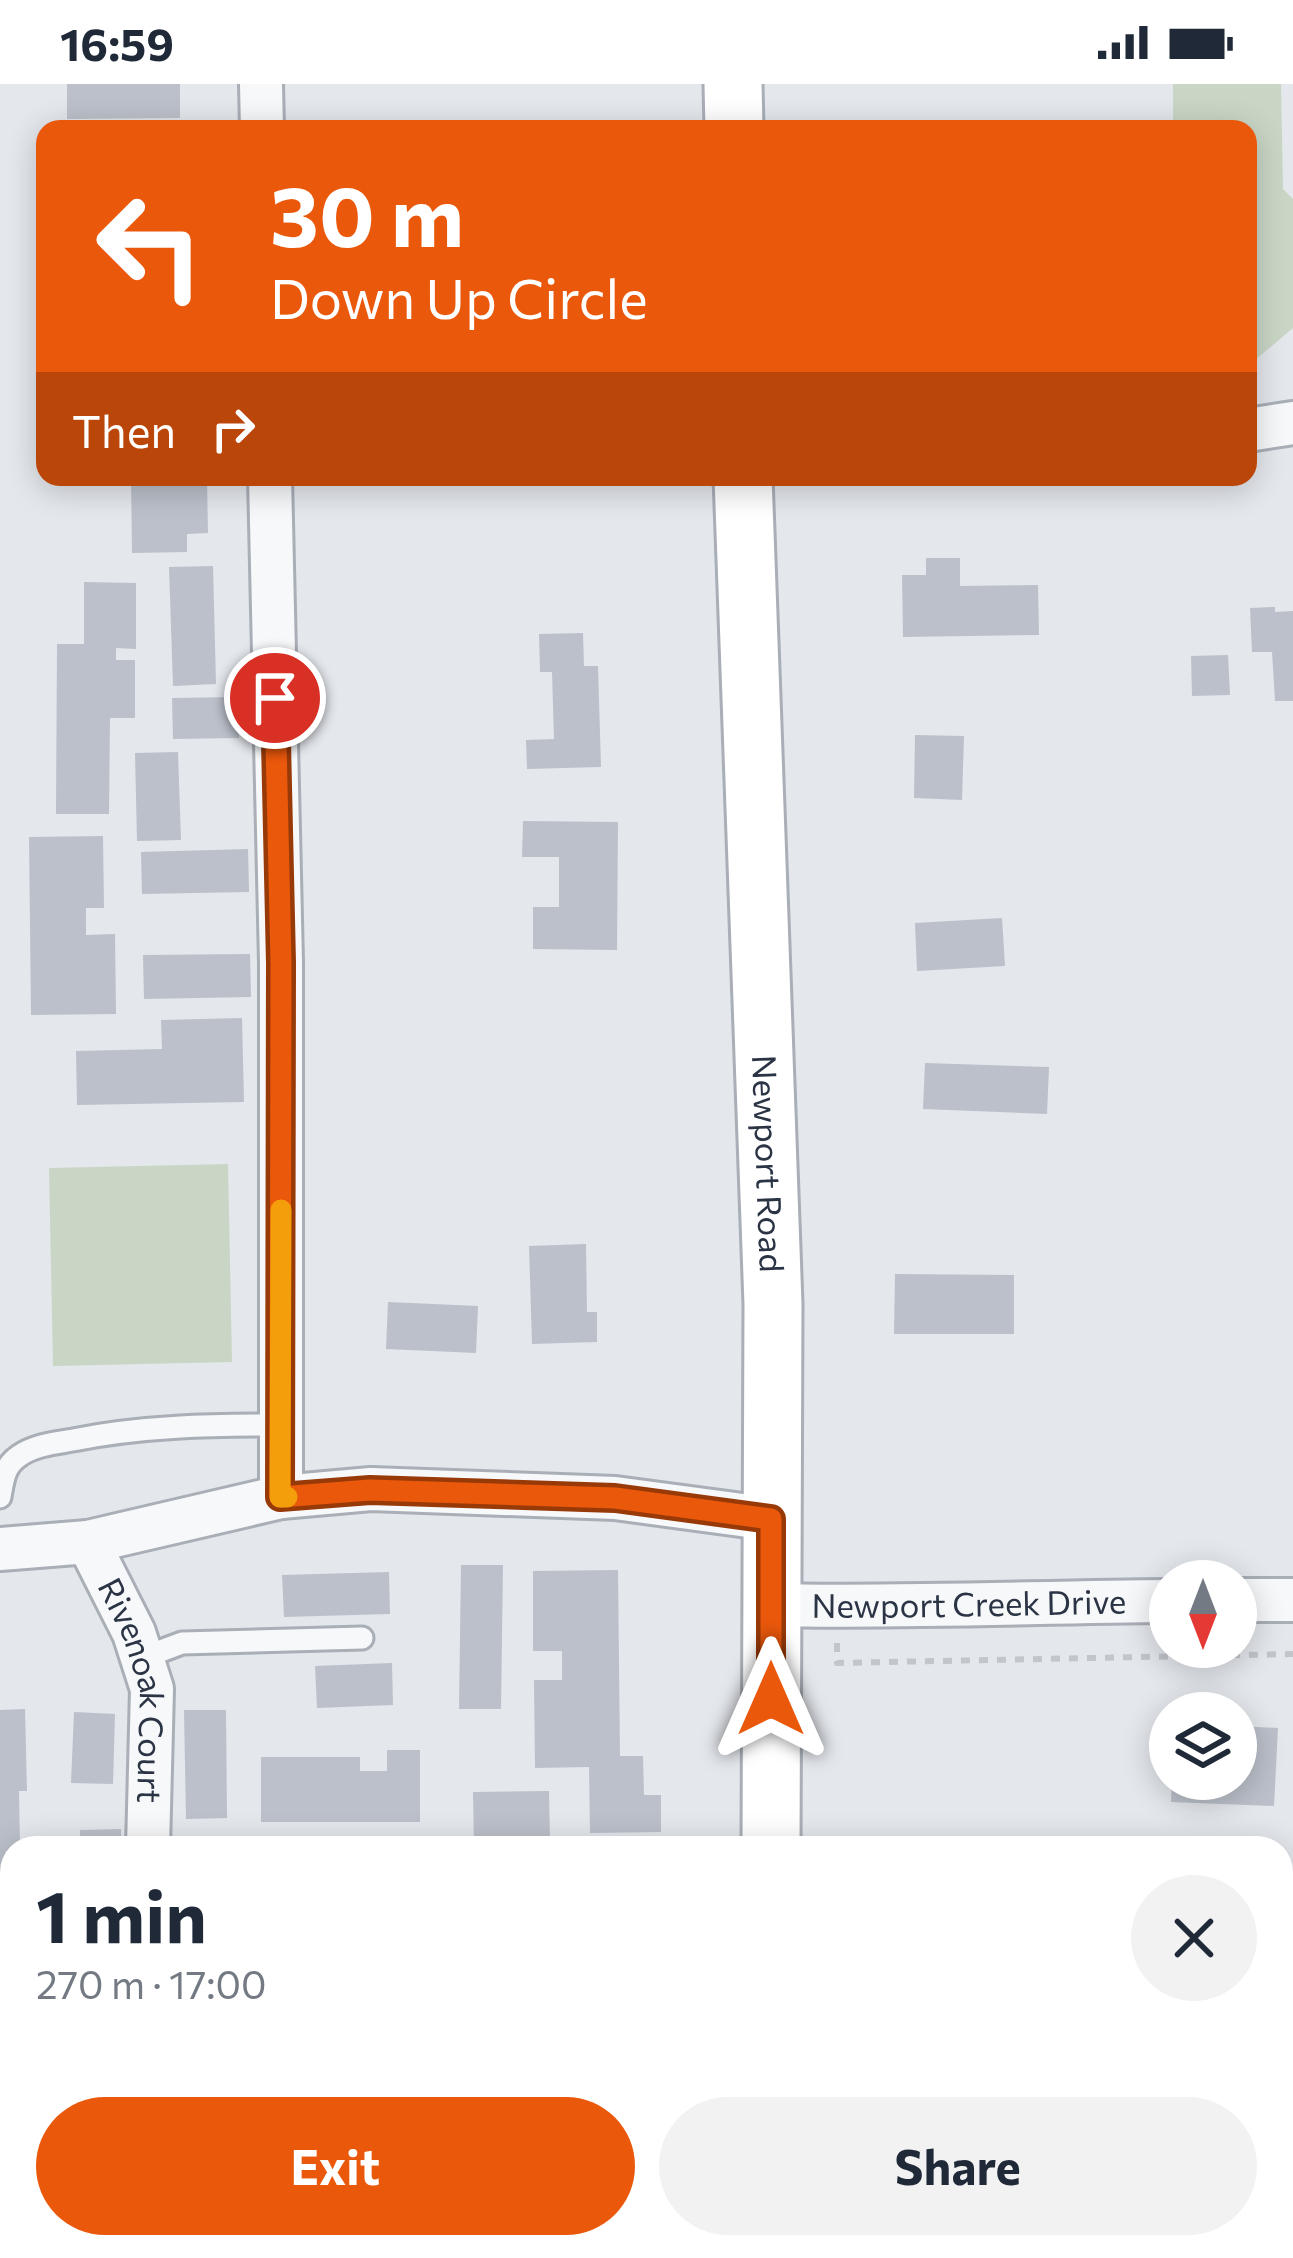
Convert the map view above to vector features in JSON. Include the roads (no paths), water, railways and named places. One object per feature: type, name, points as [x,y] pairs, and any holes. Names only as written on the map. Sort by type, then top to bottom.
[{"type":"street","points":[[261,84],[262,120]]},
{"type":"street","points":[[733,84],[734,120]]},
{"type":"street","points":[[1257,429],[1293,423]]},
{"type":"street","points":[[270,486],[281,963],[280,1497]]},
{"type":"street","name":"Newport Road","points":[[743,486],[772,1281],[771,1836]]},
{"type":"street","points":[[0,1549],[88,1542],[280,1497],[370,1490],[615,1498],[771,1519]]},
{"type":"street","name":"Rivenoak Court","points":[[88,1542],[134,1633],[152,1689],[148,1836]]},
{"type":"street","points":[[1257,1600],[1293,1600]]},
{"type":"street","name":"Newport Creek Drive","points":[[771,1604],[899,1608],[1149,1601]]},
{"type":"lane","points":[[0,1497],[5,1470],[20,1454],[45,1445],[199,1424],[280,1425]]},
{"type":"lane","points":[[142,1658],[182,1643],[362,1639]]}]
